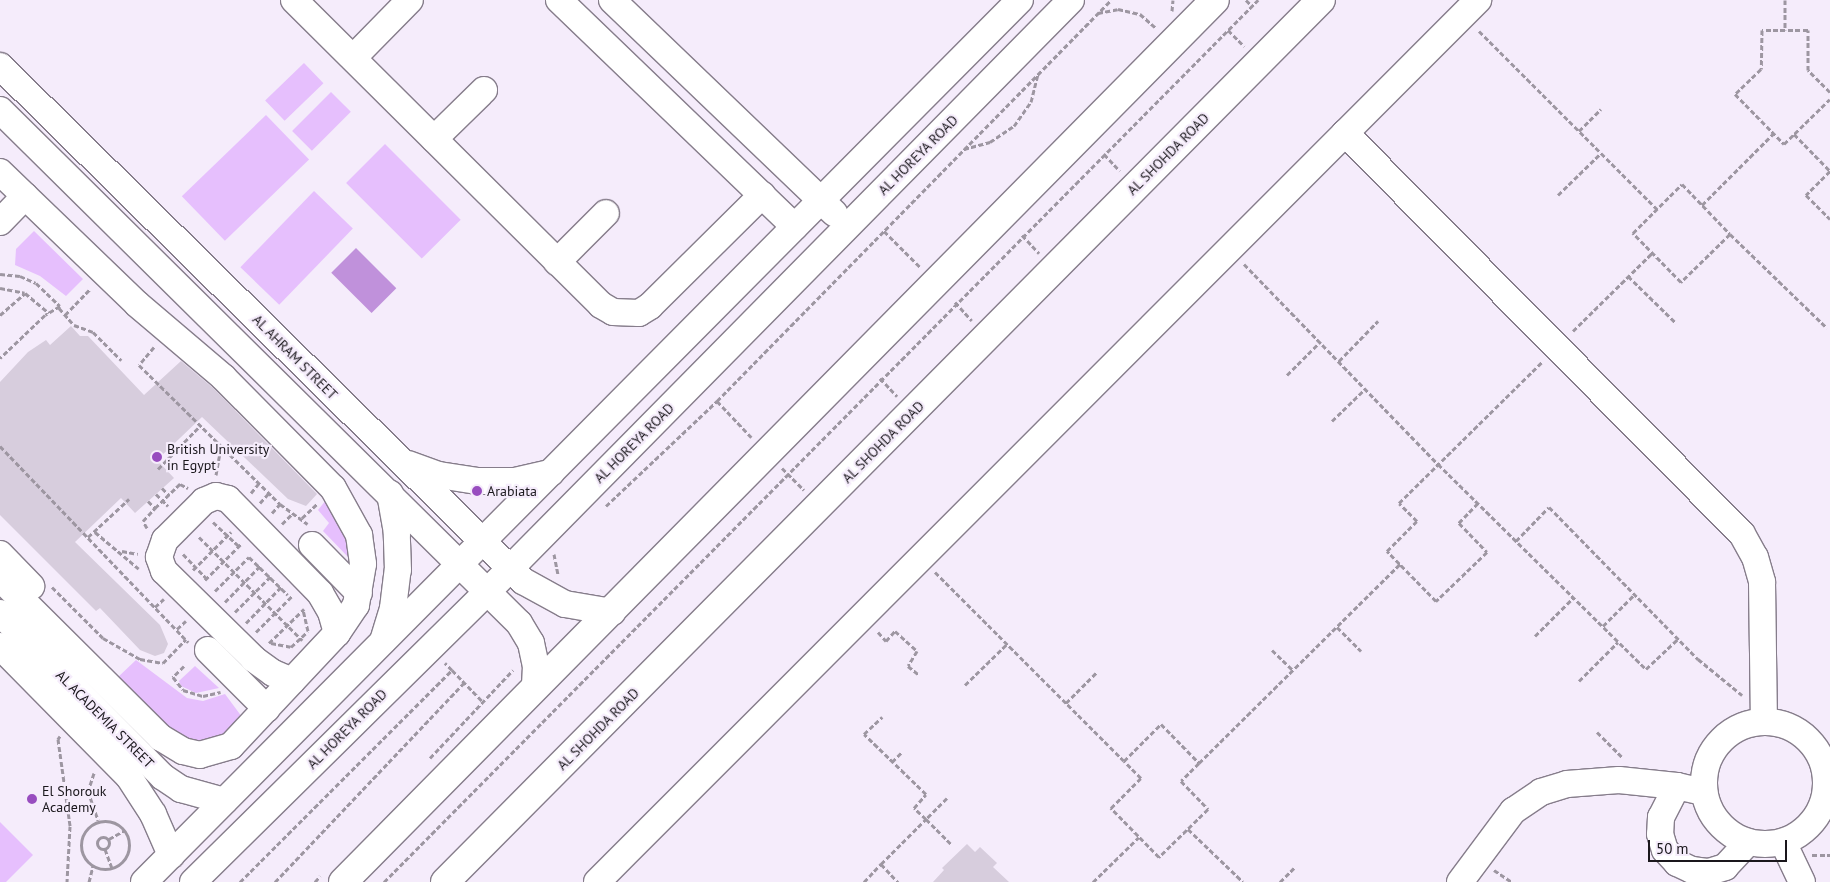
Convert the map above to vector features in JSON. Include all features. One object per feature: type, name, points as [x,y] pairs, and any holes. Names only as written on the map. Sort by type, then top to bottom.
[{"type":"main road","name":"AL SHOHDA ROAD","points":[[445,882],[1321,0]]},
{"type":"main road","points":[[332,878],[535,688],[612,612],[1202,6]]},
{"type":"street","points":[[294,0],[557,262],[601,305],[613,312],[639,313],[650,306],[762,195]]},
{"type":"street","points":[[353,58],[410,0]]},
{"type":"street","points":[[559,0],[795,227]]},
{"type":"street","points":[[612,0],[848,226]]},
{"type":"street","name":"AL HOREYA ROAD","points":[[193,882],[488,591],[1071,0]]},
{"type":"street","points":[[144,882],[462,564],[1014,6],[1034,38]]},
{"type":"street","points":[[597,882],[1471,8]]},
{"type":"street","name":"AL AHRAM STREET","points":[[0,66],[523,581],[565,604],[612,612]]},
{"type":"street","points":[[434,139],[484,90]]},
{"type":"street","points":[[0,110],[462,564],[519,623],[530,643],[536,666],[535,688]]},
{"type":"street","points":[[1345,133],[1558,346],[1742,534],[1755,557],[1762,582],[1764,714]]},
{"type":"street","points":[[0,172],[105,273],[223,377],[334,488],[359,535],[363,564],[359,593],[351,617],[337,633],[308,641]]},
{"type":"street","points":[[0,222],[25,196]]},
{"type":"street","points":[[557,262],[606,213]]},
{"type":"street","points":[[332,437],[353,414]]},
{"type":"street","points":[[353,457],[374,434]]},
{"type":"street","points":[[403,463],[439,475],[477,481],[515,481],[551,473]]},
{"type":"street","points":[[382,644],[393,608],[398,570],[397,533],[390,494]]},
{"type":"street","points":[[292,682],[263,667],[214,611],[164,571],[159,557],[161,546],[191,530],[204,501],[216,496],[228,499],[278,548],[326,602],[337,633]]},
{"type":"street","points":[[311,536],[359,593]]},
{"type":"street","points":[[0,554],[103,658],[106,668],[101,679]]},
{"type":"street","points":[[0,578],[162,738],[191,754],[211,754],[231,746],[292,682],[308,641]]},
{"type":"street","name":"AL ACADEMIA STREET","points":[[0,613],[162,777],[188,792],[224,801]]},
{"type":"street","points":[[308,641],[345,681],[372,706]]},
{"type":"street","points":[[195,645],[267,709]]},
{"type":"street","name":"AL ACADEMIA STREET","points":[[0,646],[101,749],[142,795],[170,855]]},
{"type":"street","points":[[1764,714],[1807,740],[1823,764],[1828,783],[1823,802],[1814,819],[1800,833],[1783,842],[1748,842],[1719,823],[1704,792],[1704,771],[1716,746],[1725,736],[1764,714]]},
{"type":"street","points":[[1460,882],[1513,811],[1541,792],[1595,780],[1644,781],[1704,792]]},
{"type":"street","points":[[1678,786],[1661,817],[1660,834],[1666,850],[1677,862],[1692,870],[1709,872],[1725,867],[1748,842]]},
{"type":"street","points":[[1783,842],[1802,882]]},
{"type":"path","points":[[601,511],[717,402],[962,149],[1110,0]]},
{"type":"path","points":[[1167,18],[1172,13],[1173,0]]},
{"type":"path","points":[[1246,0],[1252,6]]},
{"type":"path","points":[[384,882],[955,302],[1258,0]]},
{"type":"path","points":[[1785,0],[1785,30]]},
{"type":"path","points":[[1097,13],[1118,8],[1140,14],[1156,28]]},
{"type":"path","points":[[1471,8],[1579,131],[1657,209]]},
{"type":"path","points":[[1149,36],[1161,23]]},
{"type":"path","points":[[1228,30],[1249,52]]},
{"type":"path","points":[[1830,92],[1808,70],[1808,30],[1762,30],[1761,69],[1735,94],[1784,144],[1830,99]]},
{"type":"path","points":[[962,149],[990,142],[1014,126],[1031,102],[1038,74]]},
{"type":"path","points":[[1579,131],[1602,109]]},
{"type":"path","points":[[1702,205],[1774,133]]},
{"type":"path","points":[[1794,134],[1830,171],[1806,195],[1830,219]]},
{"type":"path","points":[[1558,195],[1601,153]]},
{"type":"path","points":[[1104,154],[1126,177]]},
{"type":"path","points":[[1730,234],[1681,282],[1633,233],[1682,184],[1730,234],[1827,328]]},
{"type":"path","points":[[884,231],[920,267]]},
{"type":"path","points":[[1022,235],[1044,259]]},
{"type":"path","points":[[1230,249],[1438,464],[1646,669],[1678,638]]},
{"type":"path","points":[[1478,503],[1459,523],[1487,552],[1436,601],[1387,551],[1417,522],[1399,503],[1652,252]]},
{"type":"path","points":[[913,274],[927,260]]},
{"type":"path","points":[[65,314],[105,273]]},
{"type":"path","points":[[0,274],[36,284],[59,304],[59,308],[74,325],[93,332],[121,360]]},
{"type":"path","points":[[1628,276],[1676,323]]},
{"type":"path","points":[[0,288],[26,293],[49,313]]},
{"type":"path","points":[[0,315],[26,293]]},
{"type":"path","points":[[955,302],[977,327]]},
{"type":"path","points":[[0,358],[49,313],[59,308]]},
{"type":"path","points":[[1338,361],[1378,322]]},
{"type":"path","points":[[1287,375],[1320,342]]},
{"type":"path","points":[[156,345],[139,365],[292,514],[311,536]]},
{"type":"path","points":[[880,378],[903,402]]},
{"type":"path","points":[[1332,421],[1365,388]]},
{"type":"path","points":[[158,469],[200,426]]},
{"type":"path","points":[[745,444],[759,430]]},
{"type":"path","points":[[0,446],[177,630],[195,645],[163,663],[140,659],[103,638],[48,584]]},
{"type":"path","points":[[216,472],[221,446]]},
{"type":"path","points":[[143,521],[180,484]]},
{"type":"path","points":[[162,488],[169,495]]},
{"type":"path","points":[[269,493],[278,548],[291,598]]},
{"type":"path","points":[[156,494],[163,501]]},
{"type":"path","points":[[88,537],[129,499]]},
{"type":"path","points":[[148,501],[155,508]]},
{"type":"path","points":[[167,619],[265,603],[280,588],[278,548],[280,504]]},
{"type":"path","points":[[1516,540],[1549,507],[1678,638],[1720,678],[1764,714]]},
{"type":"path","points":[[177,630],[254,593],[270,577],[278,548],[292,514]]},
{"type":"path","points":[[191,530],[214,522],[239,546],[278,548]]},
{"type":"path","points":[[191,530],[287,626],[308,641]]},
{"type":"path","points":[[191,530],[182,554],[214,611],[270,643],[291,647]]},
{"type":"path","points":[[228,535],[278,548]]},
{"type":"path","points":[[214,611],[212,551],[228,535]]},
{"type":"path","points":[[214,611],[223,562],[239,546]]},
{"type":"path","points":[[560,547],[554,554],[556,571],[560,579]]},
{"type":"path","points":[[214,611],[234,573],[249,557],[278,548]]},
{"type":"path","points":[[214,611],[278,548]]},
{"type":"path","points":[[249,557],[303,610],[308,641]]},
{"type":"path","points":[[921,558],[1141,778],[1111,808],[1159,857],[1208,809],[1181,781],[1400,564]]},
{"type":"path","points":[[1603,626],[1635,594]]},
{"type":"path","points":[[214,611],[275,614],[291,598]]},
{"type":"path","points":[[1535,636],[1573,598]]},
{"type":"path","points":[[270,643],[306,606]]},
{"type":"path","points":[[1337,627],[1361,651]]},
{"type":"path","points":[[874,628],[886,641],[895,631],[918,651],[908,666],[918,674]]},
{"type":"path","points":[[1579,681],[1618,642]]},
{"type":"path","points":[[965,685],[1007,644]]},
{"type":"path","points":[[1272,650],[1293,670]]},
{"type":"path","points":[[450,655],[443,662],[483,702]]},
{"type":"path","points":[[429,760],[483,702],[516,662]]},
{"type":"path","points":[[184,666],[174,674],[174,680],[190,693],[208,696],[228,688]]},
{"type":"path","points":[[240,882],[452,670]]},
{"type":"path","points":[[1066,703],[1098,671]]},
{"type":"path","points":[[275,882],[464,683]]},
{"type":"path","points":[[882,717],[864,734],[926,794],[914,808],[951,844]]},
{"type":"path","points":[[67,882],[70,826],[67,789],[58,739],[71,718]]},
{"type":"path","points":[[1124,761],[1161,724],[1199,763]]},
{"type":"path","points":[[98,820],[88,791],[101,749]]},
{"type":"path","points":[[892,762],[901,753]]},
{"type":"path","points":[[67,789],[88,791]]},
{"type":"path","points":[[864,882],[947,798]]},
{"type":"path","points":[[98,820],[115,822],[125,830],[129,850],[120,864],[112,868],[93,866],[83,856],[81,839],[84,831],[98,820]]},
{"type":"path","points":[[1188,829],[1243,882]]},
{"type":"path","points":[[105,849],[98,847],[98,839],[109,839],[125,830]]},
{"type":"path","points":[[1094,882],[1139,837]]},
{"type":"path","points":[[105,849],[110,843],[109,839]]},
{"type":"path","points":[[105,849],[112,868]]},
{"type":"path","points":[[881,864],[898,882]]},
{"type":"path","points":[[89,882],[93,866]]},
{"type":"path","points":[[1280,882],[1294,868]]},
{"type":"path","points":[[315,882],[332,878]]},
{"type":"shaded area","points":[[304,63],[323,83],[285,121],[265,101]]},
{"type":"shaded area","points":[[331,92],[351,112],[312,151],[292,131]]},
{"type":"shaded area","points":[[266,115],[309,160],[225,241],[182,196]]},
{"type":"shaded area","points":[[385,144],[461,220],[422,259],[346,183]]},
{"type":"shaded area","points":[[314,191],[353,229],[279,305],[240,267]]},
{"type":"shaded area","points":[[34,231],[83,279],[66,296],[40,276],[15,265],[16,249]]},
{"type":"shaded area","points":[[356,248],[396,288],[372,313],[331,273]]},
{"type":"shaded area","points":[[326,500],[344,531],[352,555],[349,558],[323,531],[329,523],[318,510]]},
{"type":"shaded area","points":[[136,660],[187,698],[203,701],[225,694],[242,717],[231,733],[206,743],[179,737],[116,679]]},
{"type":"shaded area","points":[[195,666],[219,688],[196,693],[181,686],[179,681]]},
{"type":"shaded area","points":[[0,822],[33,855],[6,882],[0,882]]},
{"type":"building","points":[[71,326],[80,336],[88,336],[144,395],[181,361],[213,388],[317,494],[306,506],[288,499],[202,417],[157,460],[174,478],[135,513],[121,498],[75,542],[160,625],[168,644],[164,653],[155,656],[140,650],[100,608],[96,611],[0,515],[0,382],[28,352],[46,340],[50,345]]},
{"type":"building","points":[[967,844],[975,852],[980,847],[997,863],[993,867],[1009,882],[933,882],[944,870],[942,868]]},
{"type":"place","name":"British University in Egypt","points":[[157,457]]},
{"type":"place","name":"Arabiata","points":[[477,491]]},
{"type":"place","name":"El Shorouk Academy","points":[[32,799]]}]
